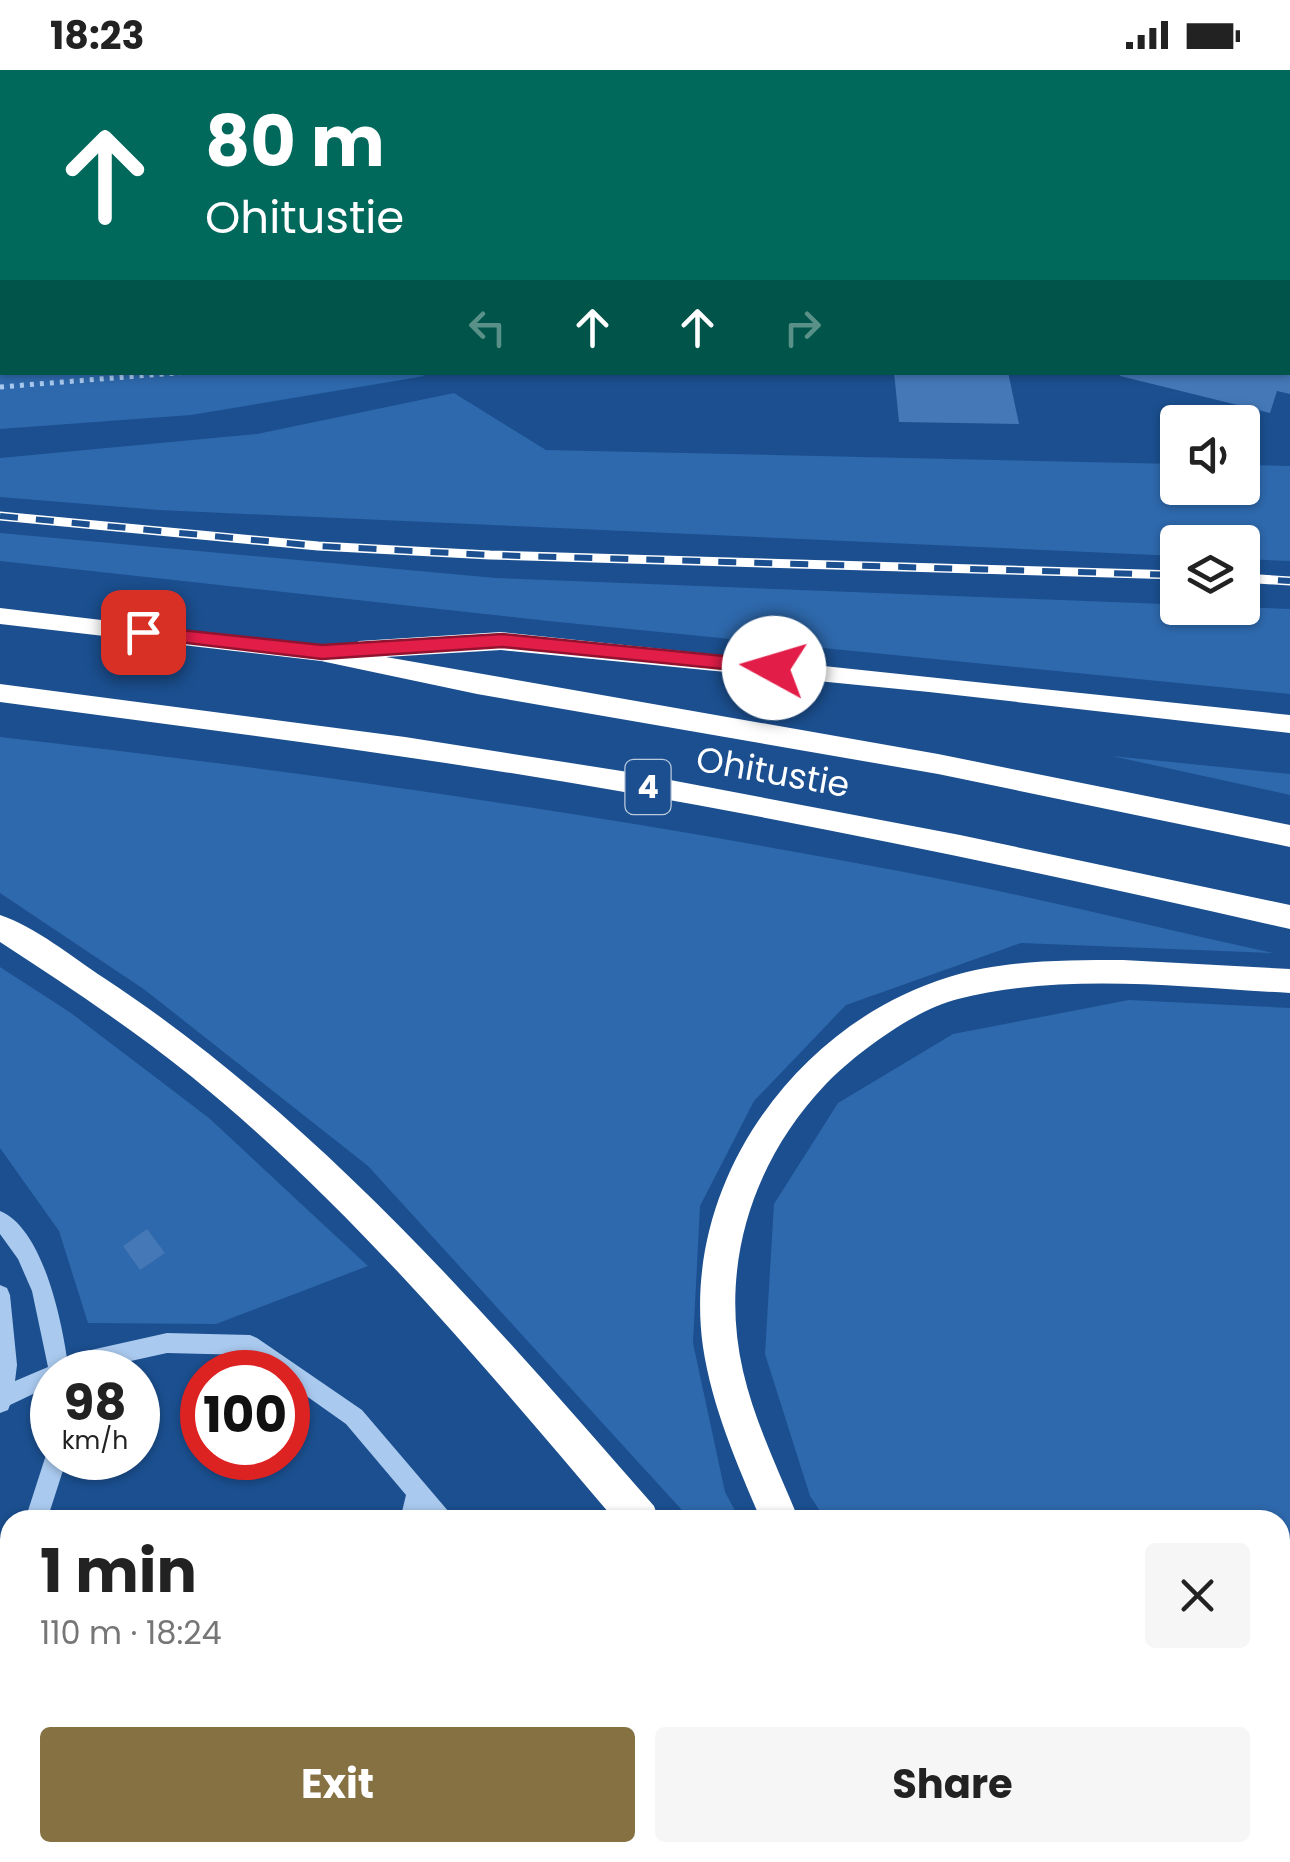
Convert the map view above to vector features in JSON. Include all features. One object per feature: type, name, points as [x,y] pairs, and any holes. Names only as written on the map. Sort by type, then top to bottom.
[{"type":"highway","name":"Ohitustie","points":[[0,616],[322,652],[477,685],[957,768],[1290,836]]},
{"type":"highway","points":[[322,652],[502,641],[1290,724]]},
{"type":"highway","name":"Ohitustie","points":[[0,693],[408,747],[722,800],[1006,852],[1290,917]]},
{"type":"highway","points":[[0,927],[135,1015],[268,1124],[418,1271],[631,1510]]},
{"type":"highway","points":[[776,1510],[738,1421],[718,1318],[725,1224],[756,1148],[801,1084],[869,1027],[954,987],[1046,975],[1160,974],[1290,982]]},
{"type":"street","points":[[0,1220],[16,1235],[48,1302],[54,1350]]},
{"type":"street","points":[[0,1295],[7,1365],[0,1400]]},
{"type":"street","points":[[136,1350],[168,1343],[250,1345],[354,1417],[432,1510]]},
{"type":"street","points":[[0,1400],[30,1386]]},
{"type":"street","points":[[39,1510],[49,1480]]},
{"type":"street","points":[[414,1510],[418,1493]]},
{"type":"path","points":[[0,387],[150,375]]},
{"type":"shaded area","points":[[0,375],[425,376],[191,415],[0,429]]},
{"type":"shaded area","points":[[454,393],[546,450],[1160,464],[1160,505],[1260,505],[1260,465],[1290,466],[1290,561],[1260,560],[1260,525],[1160,525],[1160,555],[159,510],[0,497],[0,458],[257,434]]},
{"type":"shaded area","points":[[0,533],[496,578],[1160,604],[1160,625],[1260,625],[1260,608],[1290,609],[1290,694],[548,621],[0,561]]},
{"type":"shaded area","points":[[0,737],[340,780],[792,851],[950,881],[1273,953],[1021,943],[846,1005],[754,1101],[700,1206],[693,1343],[725,1492],[735,1510],[682,1510],[368,1166],[145,990],[0,893]]},
{"type":"shaded area","points":[[1112,756],[1290,774],[1290,795]]},
{"type":"shaded area","points":[[0,967],[71,1013],[209,1118],[368,1266],[216,1324],[88,1323],[59,1231],[0,1148]]},
{"type":"shaded area","points":[[1129,1000],[1290,1008],[1290,1510],[819,1510],[810,1496],[765,1354],[774,1204],[838,1103],[953,1034]]},
{"type":"building","points":[[894,375],[1009,375],[1019,424],[899,422]]},
{"type":"building","points":[[1120,375],[1290,375],[1290,394],[1277,391],[1270,413],[1260,411],[1260,405],[1238,405]]},
{"type":"building","points":[[147,1229],[165,1253],[140,1270],[123,1246]]},
{"type":"railway","points":[[0,516],[318,546],[490,555],[1160,574]]},
{"type":"railway","points":[[1260,579],[1290,581]]},
{"type":"route","points":[[143,632],[322,652],[502,641],[774,668]]}]
